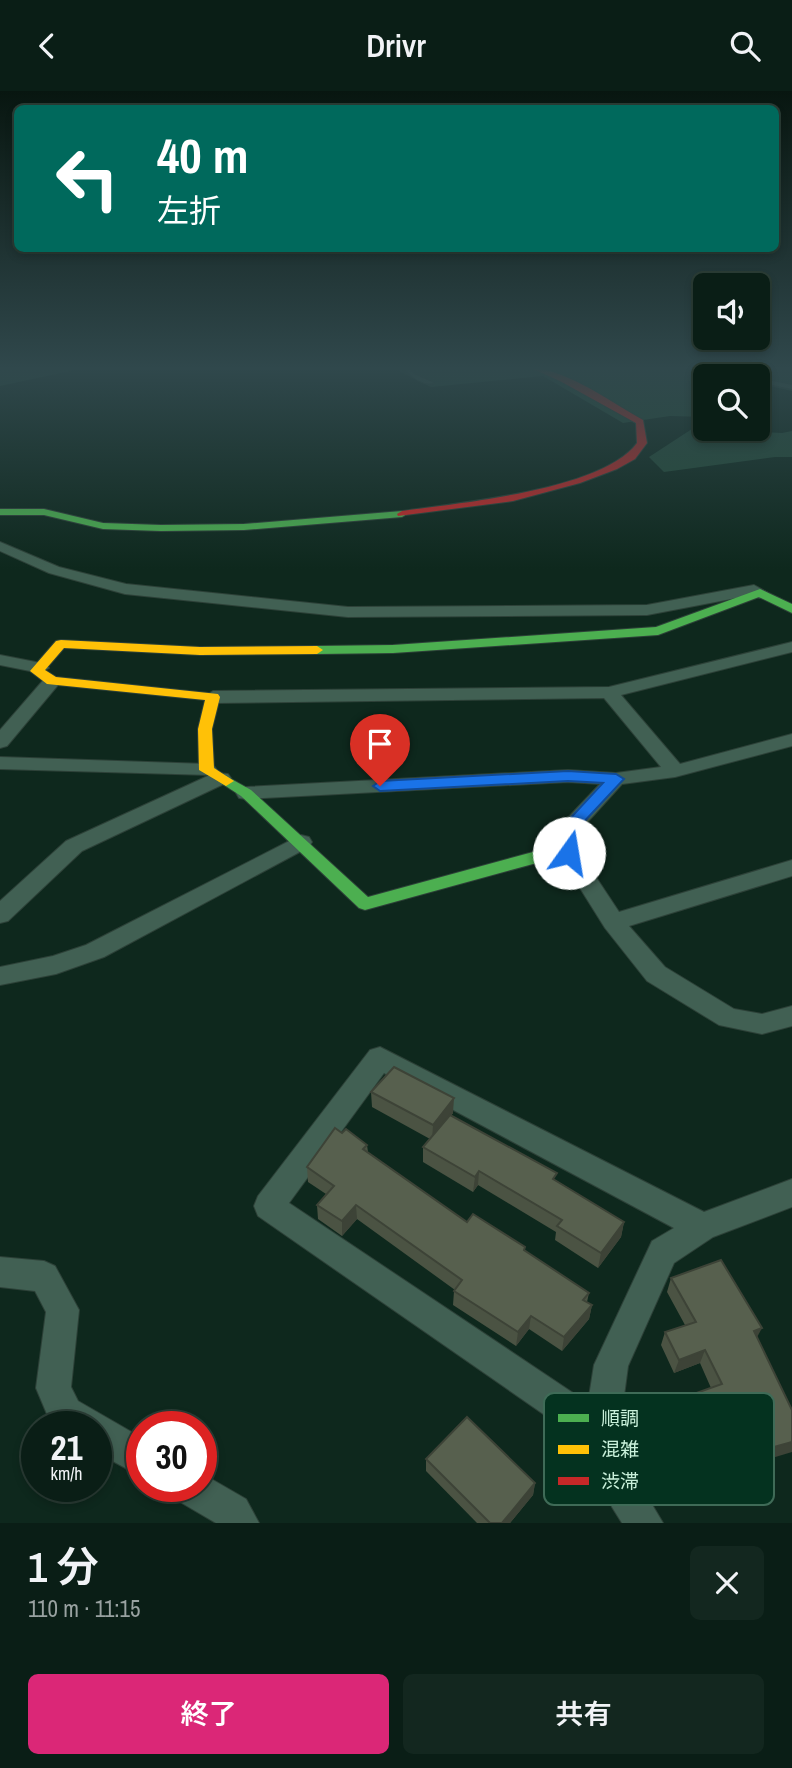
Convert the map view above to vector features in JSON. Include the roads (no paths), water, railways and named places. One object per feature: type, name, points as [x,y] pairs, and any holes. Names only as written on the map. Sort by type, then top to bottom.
[{"type":"street","points":[[0,512],[44,512],[103,526],[161,528],[244,527],[411,513],[513,498],[576,481],[614,467],[632,457],[642,443],[641,436]]},
{"type":"street","points":[[0,546],[54,570],[125,589],[348,612],[647,610],[754,590],[792,609]]},
{"type":"street","points":[[0,742],[46,674],[61,644],[200,651],[393,649],[658,631],[760,593]]},
{"type":"street","points":[[0,660],[46,674],[213,697],[609,692],[792,647]]},
{"type":"street","points":[[609,692],[675,771]]},
{"type":"street","points":[[213,697],[205,729],[214,774]]},
{"type":"street","points":[[246,793],[568,776],[616,779],[675,771],[792,740]]},
{"type":"street","points":[[0,763],[214,774],[246,793],[365,904],[533,857],[569,853]]},
{"type":"street","points":[[0,915],[74,846],[214,774]]},
{"type":"street","points":[[616,779],[572,825],[569,853],[613,922],[656,974],[728,1019],[762,1024],[792,1016]]},
{"type":"street","points":[[0,976],[16,975],[56,965],[94,951],[301,842]]},
{"type":"street","points":[[613,922],[792,867]]},
{"type":"street","points":[[544,1394],[269,1206],[380,1058],[702,1227]]},
{"type":"street","points":[[607,1393],[611,1365],[663,1252],[702,1227],[792,1193]]},
{"type":"street","points":[[0,1272],[44,1277],[63,1310],[53,1388],[64,1411]]},
{"type":"street","points":[[216,1502],[233,1512],[240,1523]]},
{"type":"street","points":[[632,1505],[644,1523]]}]
